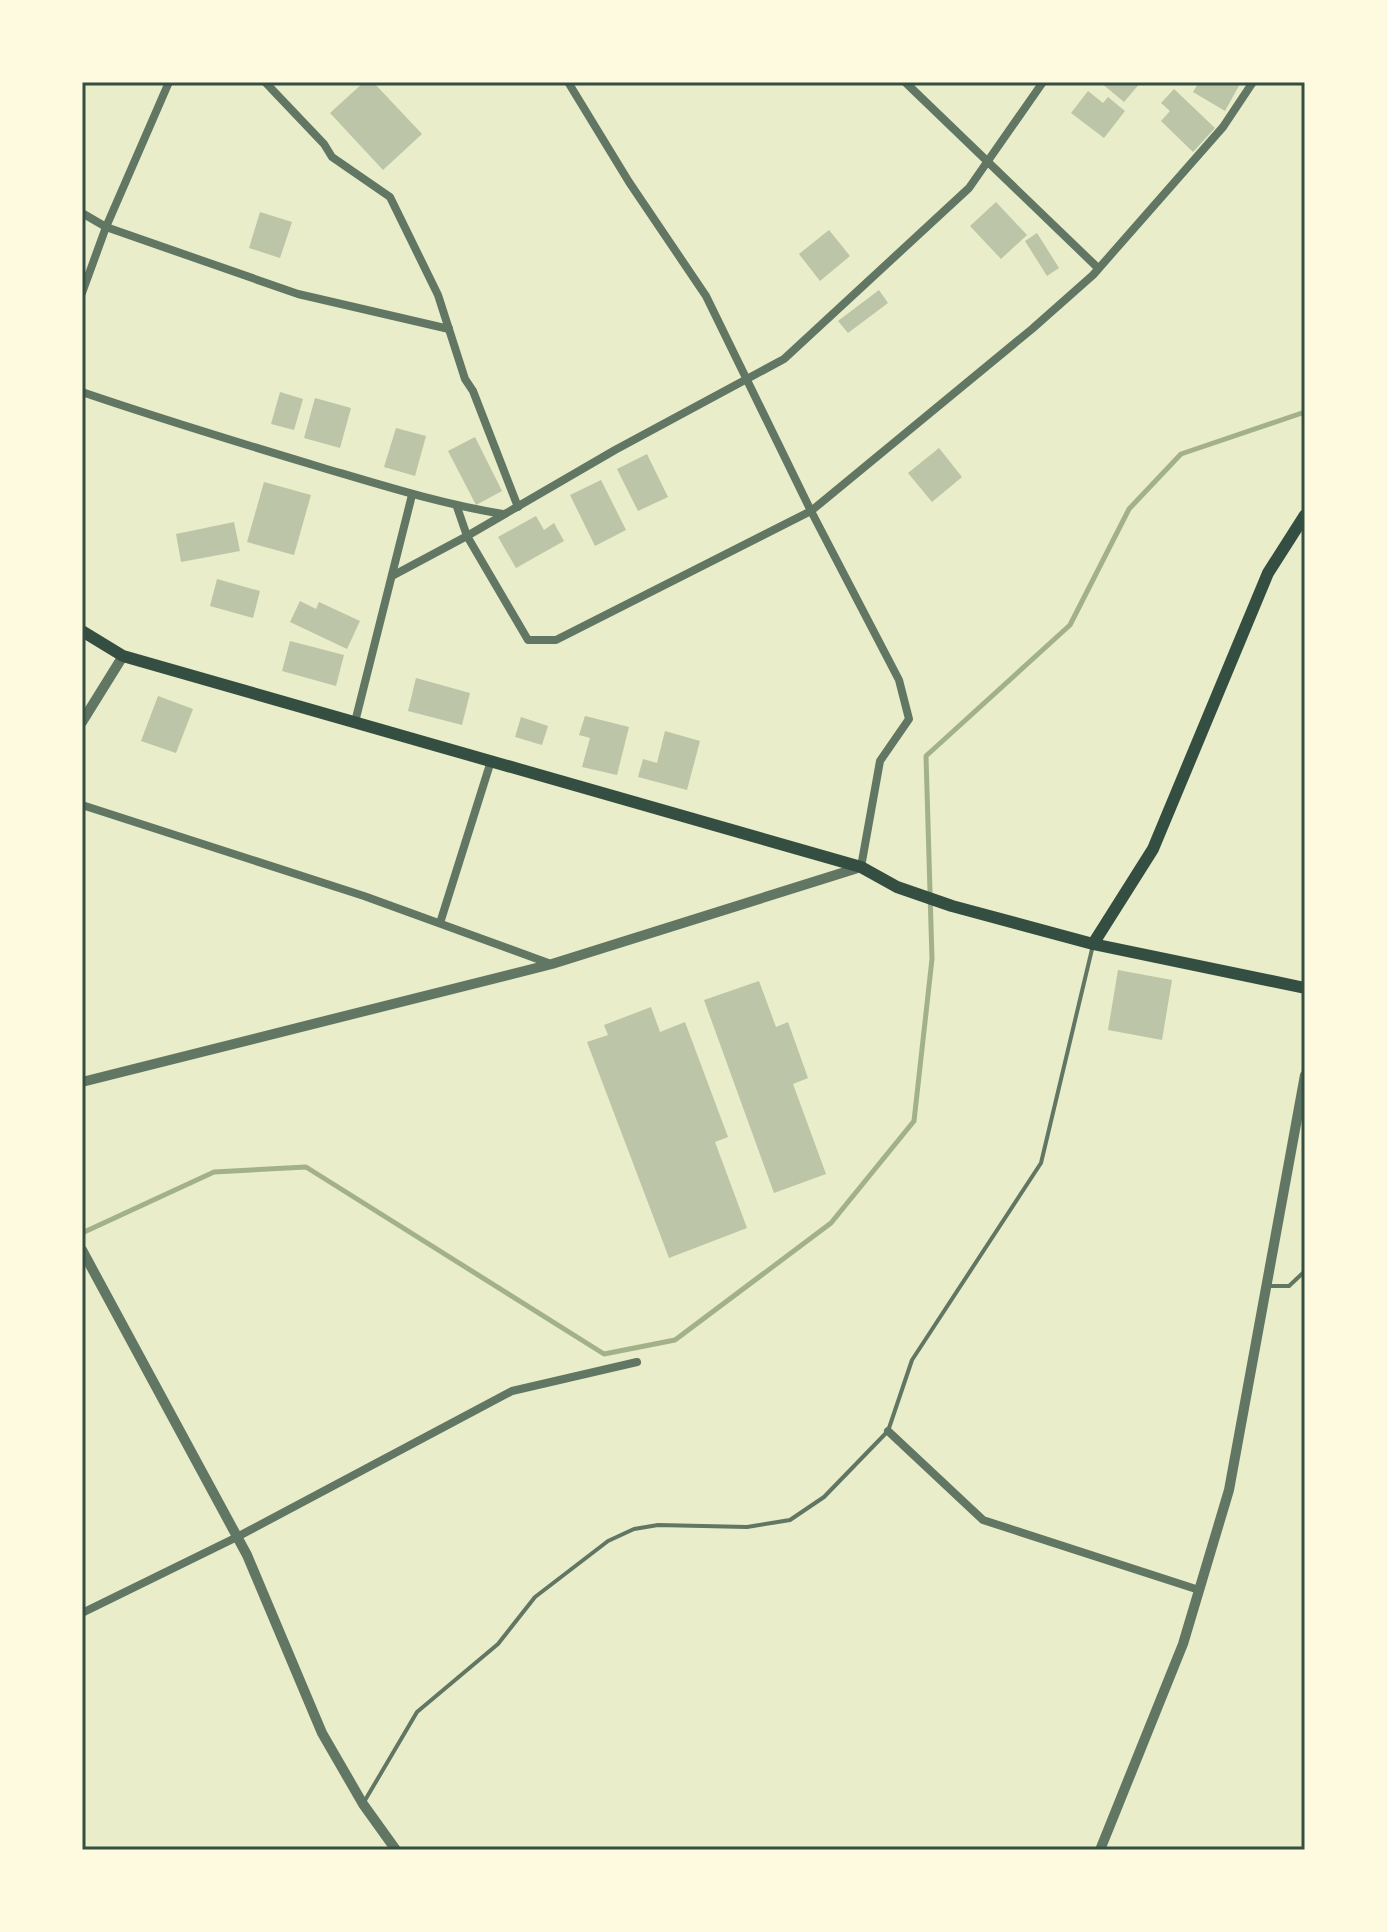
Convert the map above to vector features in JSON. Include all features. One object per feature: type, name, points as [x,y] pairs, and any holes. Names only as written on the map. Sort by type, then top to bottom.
[{"type":"main road","points":[[1093,944],[1153,849],[1268,573],[1305,515]]},
{"type":"main road","points":[[82,631],[123,656],[861,867],[897,887],[952,906],[1093,944],[1305,988]]},
{"type":"street","points":[[82,293],[106,227],[169,82]]},
{"type":"street","points":[[265,82],[324,144],[332,157],[390,197],[438,295],[465,379],[473,391],[518,507]]},
{"type":"street","points":[[82,1082],[552,964],[861,867],[880,761],[909,719],[899,680],[811,511],[706,296],[629,182],[568,82]]},
{"type":"street","points":[[905,82],[1098,268]]},
{"type":"street","points":[[392,576],[784,359],[969,188],[1043,82]]},
{"type":"street","points":[[457,507],[467,536],[528,640],[556,640],[811,511],[1032,329],[1098,268],[1223,127],[1253,82]]},
{"type":"street","points":[[82,213],[106,227],[298,294],[449,329]]},
{"type":"street","points":[[82,392],[181,426],[412,495],[505,515]]},
{"type":"street","points":[[355,722],[412,495]]},
{"type":"street","points":[[82,722],[123,656]]},
{"type":"street","points":[[440,923],[491,761]]},
{"type":"street","points":[[82,805],[364,896],[552,964]]},
{"type":"street","points":[[1100,1850],[1183,1644],[1229,1490],[1305,1075]]},
{"type":"street","points":[[82,1250],[86,1264],[237,1537],[322,1733],[363,1804],[396,1850]]},
{"type":"street","points":[[82,1613],[237,1537],[512,1391],[637,1362]]},
{"type":"street","points":[[888,1431],[983,1520],[1199,1590]]},
{"type":"lane","points":[[363,1804],[417,1712],[498,1644],[535,1597],[608,1541],[634,1529],[658,1525],[747,1527],[790,1520],[824,1497],[888,1431],[912,1360],[1041,1163],[1093,944]]},
{"type":"lane","points":[[1268,1286],[1289,1286],[1305,1271]]},
{"type":"building","points":[[364,82],[373,82],[422,134],[383,170],[330,113]]},
{"type":"building","points":[[1100,82],[1141,82],[1124,102]]},
{"type":"building","points":[[1199,82],[1241,82],[1225,111],[1193,92]]},
{"type":"building","points":[[1174,89],[1215,128],[1193,152],[1161,121],[1170,111],[1161,103]]},
{"type":"building","points":[[1088,91],[1103,103],[1108,97],[1125,111],[1104,138],[1071,113]]},
{"type":"building","points":[[996,202],[1027,235],[1001,259],[970,226]]},
{"type":"building","points":[[260,212],[292,222],[280,258],[249,248]]},
{"type":"building","points":[[829,230],[850,256],[820,281],[799,254]]},
{"type":"building","points":[[1037,233],[1059,268],[1047,276],[1025,241]]},
{"type":"building","points":[[879,290],[888,303],[848,333],[838,321]]},
{"type":"building","points":[[280,392],[303,399],[294,430],[271,424]]},
{"type":"building","points":[[315,398],[351,408],[340,448],[304,438]]},
{"type":"building","points":[[396,428],[426,436],[415,476],[384,467]]},
{"type":"building","points":[[475,437],[502,491],[476,505],[448,451]]},
{"type":"building","points":[[939,448],[962,477],[932,502],[908,473]]},
{"type":"building","points":[[647,454],[668,497],[638,511],[617,469]]},
{"type":"building","points":[[601,480],[626,530],[595,546],[570,495]]},
{"type":"building","points":[[264,482],[311,495],[294,555],[247,542]]},
{"type":"building","points":[[536,516],[544,530],[554,523],[564,541],[516,568],[498,537]]},
{"type":"building","points":[[234,522],[240,551],[181,562],[176,534]]},
{"type":"building","points":[[217,579],[260,591],[253,618],[210,606]]},
{"type":"building","points":[[300,601],[316,609],[319,602],[360,621],[347,649],[290,622]]},
{"type":"building","points":[[290,641],[344,655],[336,686],[282,671]]},
{"type":"building","points":[[416,678],[470,693],[462,725],[408,711]]},
{"type":"building","points":[[158,696],[193,709],[176,753],[141,741]]},
{"type":"building","points":[[585,716],[629,727],[617,775],[582,767],[590,738],[579,735]]},
{"type":"building","points":[[521,717],[548,726],[542,745],[515,737]]},
{"type":"building","points":[[665,731],[700,741],[687,790],[638,777],[643,759],[657,763]]},
{"type":"building","points":[[1118,970],[1172,980],[1162,1040],[1108,1030]]},
{"type":"building","points":[[759,981],[776,1027],[788,1022],[808,1078],[793,1084],[826,1174],[774,1193],[704,1000]]},
{"type":"building","points":[[651,1007],[660,1032],[685,1022],[728,1137],[715,1142],[747,1228],[669,1258],[587,1042],[608,1035],[604,1025]]},
{"type":"waterway","points":[[82,1233],[214,1172],[306,1167],[604,1354],[675,1340],[831,1223],[914,1121],[932,959],[926,756],[1070,625],[1129,509],[1181,454],[1305,412]]}]
